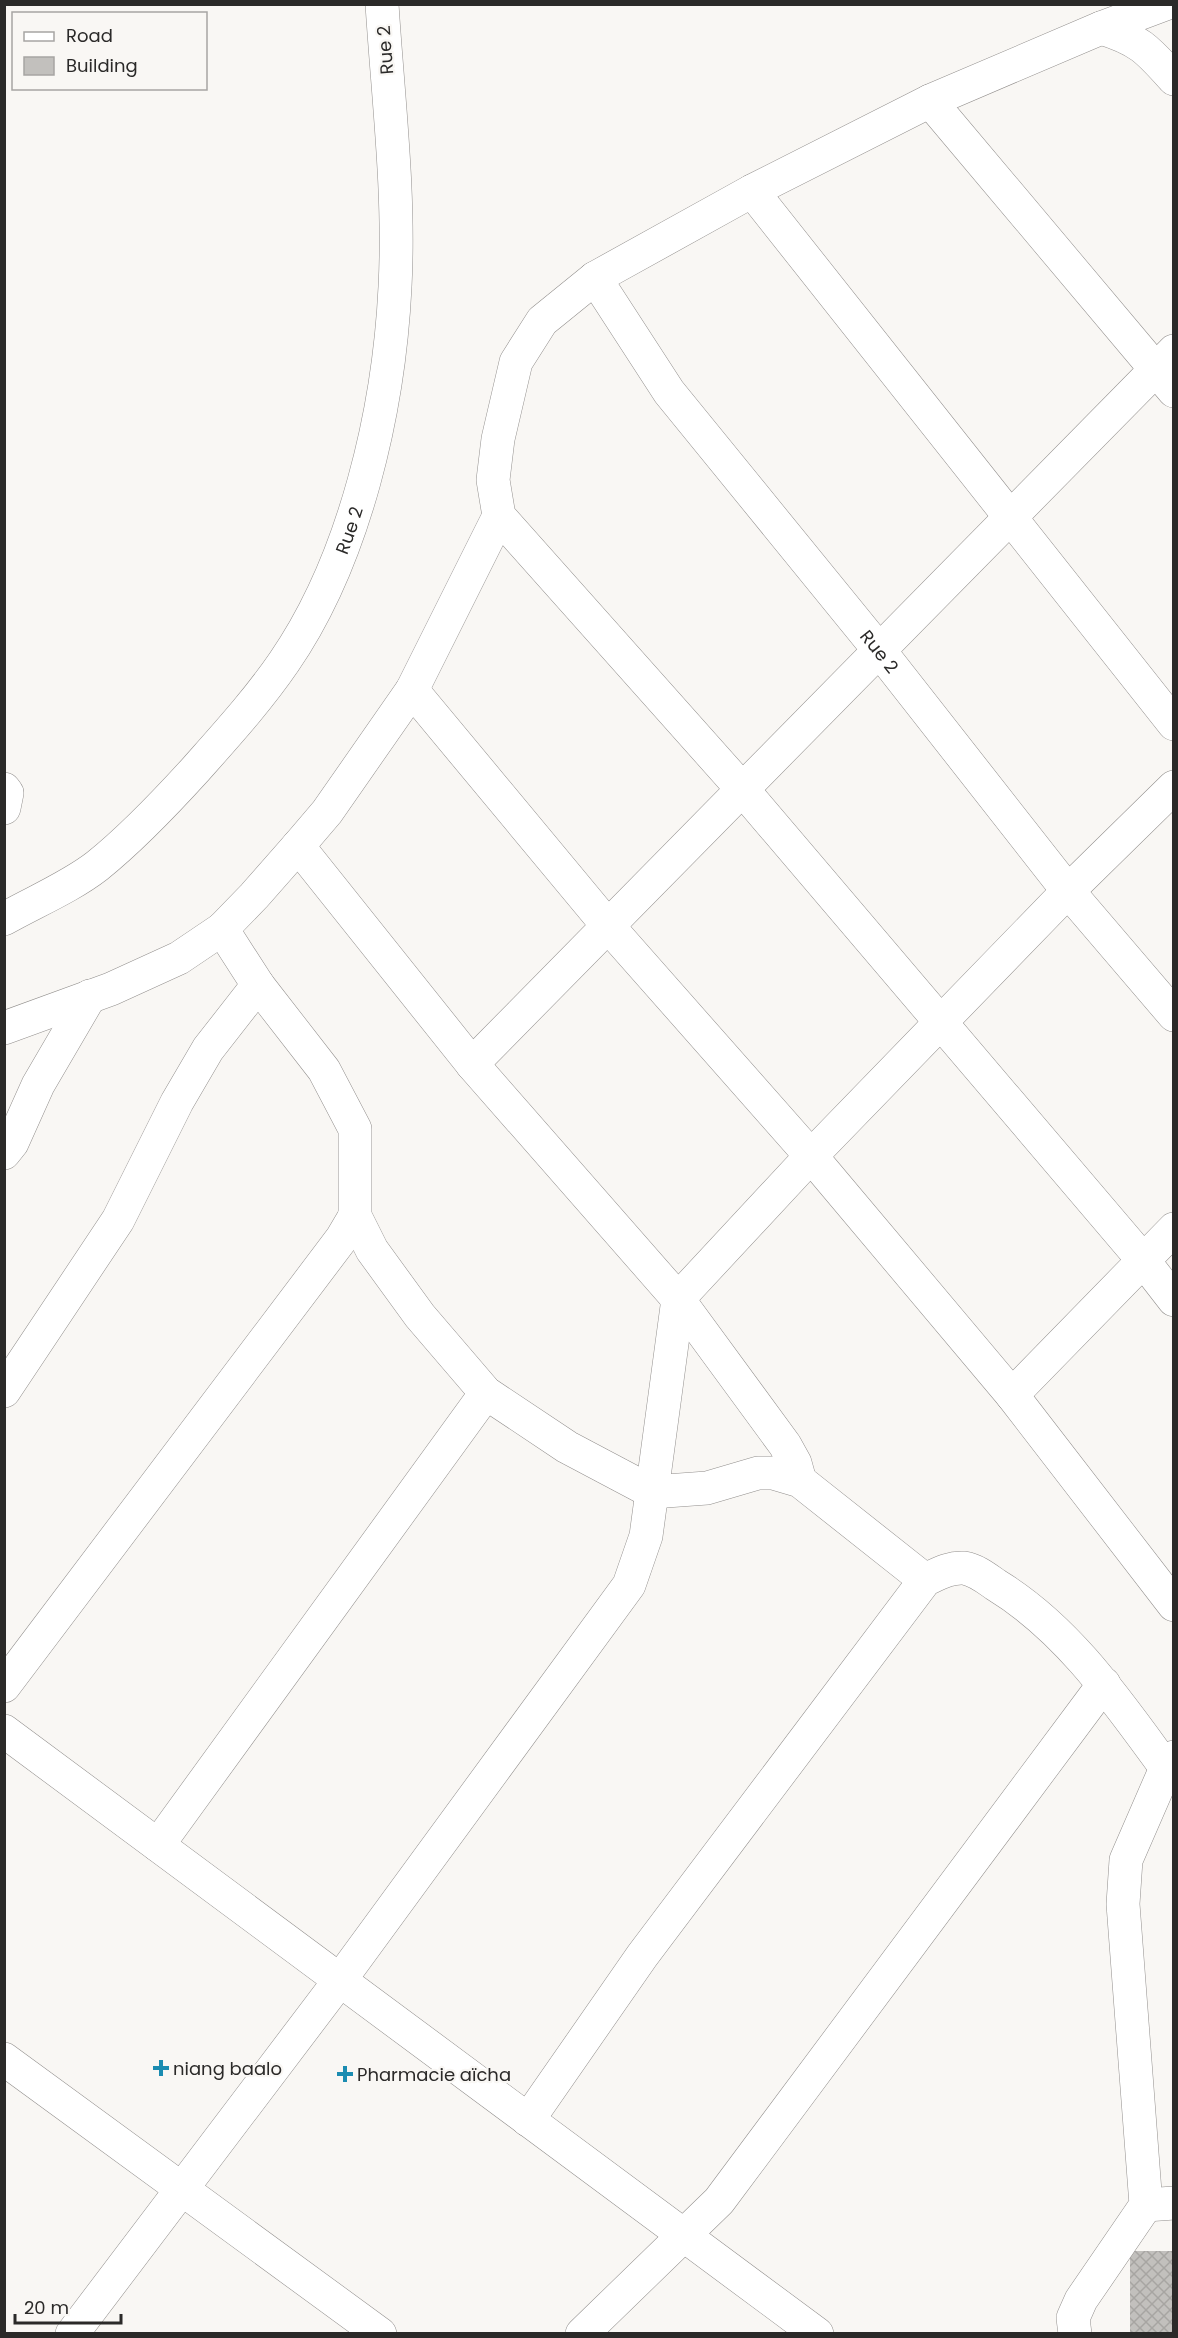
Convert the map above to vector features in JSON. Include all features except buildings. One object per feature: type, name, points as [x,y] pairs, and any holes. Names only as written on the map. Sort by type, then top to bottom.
[{"type":"street","name":"Rue 2","points":[[4,920],[96,867],[175,792],[239,721],[285,660],[326,587],[356,507],[384,397],[395,288],[396,207],[382,4]]},
{"type":"street","points":[[1165,4],[1101,28],[930,101],[752,191],[595,278],[542,321],[516,362],[498,439],[493,480],[499,516],[743,789],[940,1025],[1143,1260],[1173,1300]]},
{"type":"street","points":[[1101,28],[1128,36],[1146,48],[1173,80]]},
{"type":"street","points":[[472,1065],[1009,518],[1168,370],[930,101]]},
{"type":"street","points":[[752,191],[1173,724]]},
{"type":"street","name":"Rue 2","points":[[595,278],[669,392],[879,650],[1068,891],[1173,1015]]},
{"type":"street","points":[[4,1028],[111,990],[179,958],[222,928],[254,896],[327,812],[412,690],[499,516]]},
{"type":"street","points":[[412,690],[608,926],[811,1156],[1012,1395],[1173,1605]]},
{"type":"street","points":[[72,2334],[340,1980],[629,1585],[646,1536],[678,1299],[811,1156],[1068,891],[1173,787]]},
{"type":"street","points":[[4,789],[7,794],[4,808]]},
{"type":"street","points":[[297,846],[472,1065],[678,1299],[785,1445],[795,1463],[800,1481]]},
{"type":"street","points":[[222,928],[258,985],[324,1070],[355,1129],[355,1216],[372,1250],[420,1316],[486,1393],[567,1447],[652,1492],[707,1488],[758,1473],[773,1473],[800,1481],[925,1580]]},
{"type":"street","points":[[4,1391],[118,1220],[177,1102],[208,1049],[258,985]]},
{"type":"street","points":[[4,1153],[12,1143],[58,1047],[90,996]]},
{"type":"street","points":[[4,1686],[342,1238],[355,1216]]},
{"type":"street","points":[[1012,1395],[1173,1229]]},
{"type":"street","points":[[158,1845],[486,1393]]},
{"type":"street","points":[[528,2120],[642,1956],[925,1580],[950,1569],[973,1570],[1020,1599],[1078,1655],[1169,1762],[1126,1860],[1123,1904],[1160,2204],[1081,2300],[1073,2318],[1076,2334]]},
{"type":"street","points":[[582,2334],[719,2201],[787,2113],[1104,1684]]},
{"type":"street","points":[[4,1731],[817,2334]]},
{"type":"street","points":[[4,2059],[380,2334]]},
{"type":"place","name":"niang baalo","points":[[161,2068]]},
{"type":"place","name":"Pharmacie aïcha","points":[[345,2074]]}]
